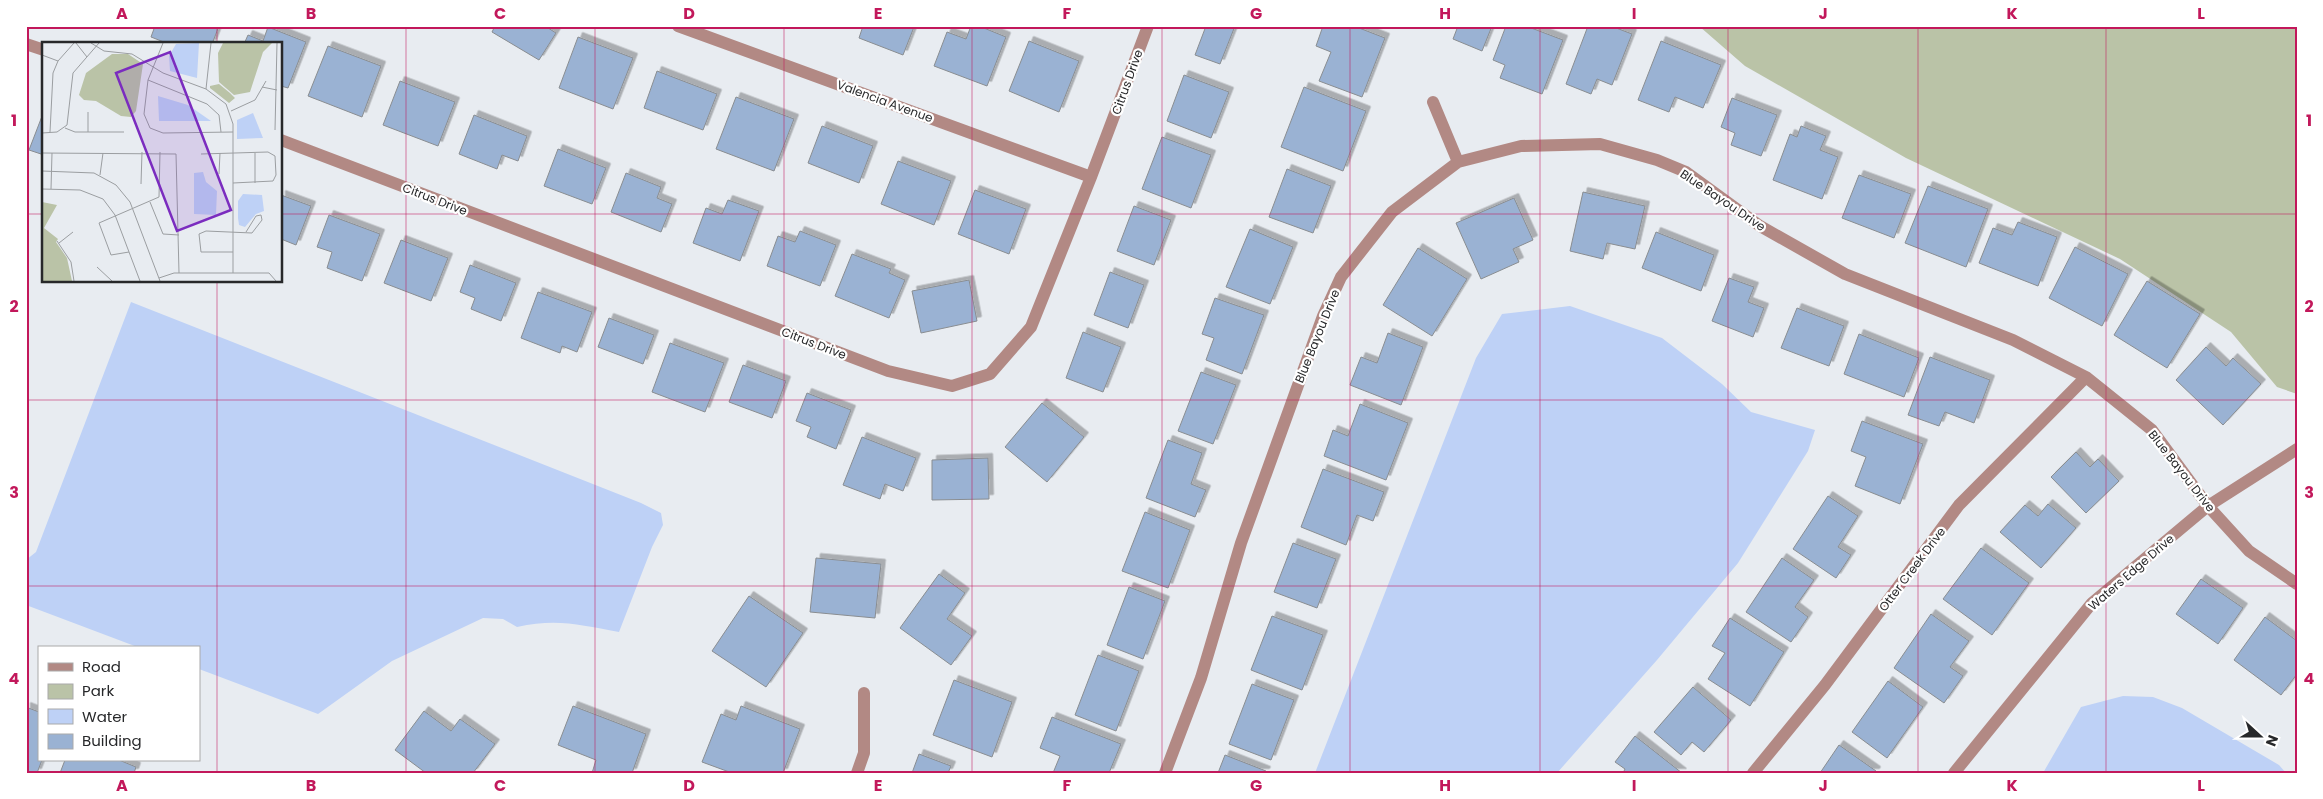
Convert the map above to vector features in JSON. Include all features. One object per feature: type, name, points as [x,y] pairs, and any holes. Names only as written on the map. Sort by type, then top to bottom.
[{"type":"street","name":"Valencia Avenue","points":[[678,26],[1092,177]]},
{"type":"street","name":"Citrus Drive","points":[[282,140],[888,371],[952,386],[990,374],[1031,327],[1092,177],[1148,26]]},
{"type":"street","points":[[26,44],[42,49]]},
{"type":"street","points":[[1432,102],[1458,162]]},
{"type":"street","name":"Blue Bayou Drive","points":[[1165,773],[1201,678],[1241,543],[1323,316],[1341,277],[1392,212],[1458,162],[1521,146],[1600,144],[1657,160],[1686,172],[1760,226],[1845,274],[2013,340],[2086,377],[2152,430],[2208,506],[2249,551],[2297,584]]},
{"type":"street","name":"Otter Creek Drive","points":[[1753,773],[1826,686],[1959,505],[2086,377]]},
{"type":"street","name":"Waters Edge Drive","points":[[1954,773],[2092,603],[2208,506],[2297,449]]},
{"type":"street","points":[[857,773],[864,752],[864,694]]},
{"type":"green space","points":[[1699,26],[2297,26],[2297,394],[2277,387],[2231,332],[2120,259],[1906,158],[1745,66]]},
{"type":"water","points":[[131,302],[641,503],[661,513],[663,525],[652,547],[619,632],[557,623],[531,624],[517,627],[503,619],[483,618],[392,661],[318,714],[200,669],[200,646],[135,646],[26,605],[26,560],[36,552]]},
{"type":"water","points":[[1570,306],[1662,338],[1722,384],[1751,412],[1815,430],[1808,451],[1738,563],[1657,660],[1557,773],[1315,773],[1476,358],[1502,314]]},
{"type":"water","points":[[2123,696],[2153,697],[2182,708],[2279,765],[2286,773],[2043,773],[2081,707]]},
{"type":"building","points":[[155,26],[219,26],[213,42],[164,42],[151,37]]},
{"type":"building","points":[[495,26],[545,26],[556,33],[539,60],[492,32]]},
{"type":"building","points":[[863,26],[914,27],[903,55],[859,38]]},
{"type":"building","points":[[971,26],[979,26],[1006,37],[987,86],[934,66],[947,32],[966,39]]},
{"type":"building","points":[[1206,26],[1235,26],[1220,64],[1195,55]]},
{"type":"building","points":[[1323,26],[1354,26],[1385,38],[1362,97],[1319,81],[1331,52],[1316,46]]},
{"type":"building","points":[[1458,26],[1492,26],[1482,51],[1453,39]]},
{"type":"building","points":[[1506,26],[1526,26],[1563,40],[1542,94],[1500,78],[1505,65],[1493,60]]},
{"type":"building","points":[[1588,26],[1611,26],[1632,34],[1612,85],[1597,79],[1591,94],[1566,84]]},
{"type":"building","points":[[268,27],[306,42],[288,88],[282,86],[282,42],[245,42],[248,35],[263,41]]},
{"type":"building","points":[[578,37],[633,58],[613,109],[559,88]]},
{"type":"building","points":[[1029,41],[1079,61],[1059,112],[1009,91]]},
{"type":"building","points":[[1661,41],[1721,65],[1703,108],[1675,97],[1669,112],[1638,100]]},
{"type":"building","points":[[328,46],[381,66],[362,117],[308,96]]},
{"type":"building","points":[[657,71],[717,94],[703,130],[644,108]]},
{"type":"building","points":[[1184,75],[1229,92],[1211,138],[1167,121]]},
{"type":"building","points":[[400,81],[455,102],[438,146],[383,125]]},
{"type":"building","points":[[1304,87],[1366,111],[1343,171],[1281,147]]},
{"type":"building","points":[[736,97],[794,119],[774,171],[716,149]]},
{"type":"building","points":[[1732,98],[1777,115],[1761,156],[1731,145],[1735,133],[1721,127]]},
{"type":"building","points":[[474,115],[527,136],[518,161],[502,155],[497,169],[459,154]]},
{"type":"building","points":[[42,116],[42,154],[29,150]]},
{"type":"building","points":[[822,126],[873,146],[859,183],[808,163]]},
{"type":"building","points":[[1801,126],[1826,136],[1820,150],[1838,157],[1822,199],[1773,180],[1790,134],[1797,137]]},
{"type":"building","points":[[1162,137],[1211,155],[1191,208],[1142,189]]},
{"type":"building","points":[[558,149],[606,168],[592,204],[544,186]]},
{"type":"building","points":[[898,161],[951,181],[934,225],[881,204]]},
{"type":"building","points":[[1287,169],[1331,186],[1313,233],[1269,217]]},
{"type":"building","points":[[626,173],[661,187],[657,198],[672,204],[661,232],[611,212]]},
{"type":"building","points":[[1859,175],[1911,194],[1894,238],[1842,218]]},
{"type":"building","points":[[1928,186],[1988,209],[1966,267],[1905,243]]},
{"type":"building","points":[[975,190],[1026,209],[1009,254],[958,234]]},
{"type":"building","points":[[1583,192],[1645,206],[1635,249],[1607,243],[1603,259],[1570,251]]},
{"type":"building","points":[[282,195],[311,206],[296,245],[282,239]]},
{"type":"building","points":[[1514,198],[1533,240],[1513,249],[1519,262],[1481,279],[1456,223]]},
{"type":"building","points":[[728,200],[759,211],[740,261],[693,243],[706,208],[722,214]]},
{"type":"building","points":[[1134,206],[1171,220],[1154,265],[1117,251]]},
{"type":"building","points":[[329,215],[380,234],[362,281],[327,268],[332,252],[317,247]]},
{"type":"building","points":[[2018,222],[2057,237],[2038,286],[1979,263],[1993,228],[2012,235]]},
{"type":"building","points":[[1250,229],[1293,247],[1270,304],[1226,287]]},
{"type":"building","points":[[800,231],[836,245],[820,286],[767,266],[778,236],[795,242]]},
{"type":"building","points":[[1656,232],[1714,255],[1701,291],[1642,268]]},
{"type":"building","points":[[401,240],[448,258],[431,301],[384,283]]},
{"type":"building","points":[[2075,247],[2128,274],[2102,326],[2049,298]]},
{"type":"building","points":[[1418,248],[1467,279],[1432,336],[1383,305]]},
{"type":"building","points":[[852,254],[891,269],[889,273],[905,280],[889,318],[835,296]]},
{"type":"building","points":[[470,265],[516,283],[501,321],[471,309],[475,298],[460,292]]},
{"type":"building","points":[[1110,272],[1144,285],[1128,328],[1094,315]]},
{"type":"building","points":[[1729,278],[1754,287],[1748,302],[1764,308],[1753,337],[1712,321]]},
{"type":"building","points":[[969,280],[977,321],[921,333],[912,291]]},
{"type":"building","points":[[2147,281],[2200,314],[2167,368],[2114,335]]},
{"type":"building","points":[[538,292],[592,312],[577,352],[562,346],[560,353],[521,338]]},
{"type":"building","points":[[1215,298],[1264,315],[1242,374],[1206,360],[1214,338],[1202,334]]},
{"type":"building","points":[[1797,308],[1844,326],[1829,366],[1781,348]]},
{"type":"building","points":[[609,318],[654,335],[643,364],[598,347]]},
{"type":"building","points":[[1083,332],[1121,347],[1103,392],[1066,378]]},
{"type":"building","points":[[1388,333],[1423,347],[1401,405],[1350,385],[1361,357],[1377,363]]},
{"type":"building","points":[[1859,334],[1919,358],[1904,397],[1844,374]]},
{"type":"building","points":[[670,343],[724,363],[705,412],[652,392]]},
{"type":"building","points":[[2206,347],[2226,366],[2233,358],[2261,384],[2223,425],[2176,380]]},
{"type":"building","points":[[1930,357],[1990,380],[1974,423],[1945,412],[1939,426],[1908,415]]},
{"type":"building","points":[[743,365],[786,381],[772,418],[729,402]]},
{"type":"building","points":[[1201,372],[1236,385],[1213,444],[1178,431]]},
{"type":"building","points":[[807,393],[851,410],[836,449],[807,437],[811,427],[796,421]]},
{"type":"building","points":[[1042,403],[1084,437],[1047,482],[1005,447]]},
{"type":"building","points":[[1360,404],[1408,423],[1386,480],[1324,456],[1333,430],[1348,436]]},
{"type":"building","points":[[1862,421],[1923,444],[1900,504],[1855,486],[1866,457],[1851,451]]},
{"type":"building","points":[[862,437],[916,458],[903,491],[885,484],[880,499],[843,485]]},
{"type":"building","points":[[1168,440],[1202,453],[1191,484],[1206,490],[1195,517],[1146,498]]},
{"type":"building","points":[[2076,452],[2090,467],[2098,459],[2119,481],[2086,513],[2051,477]]},
{"type":"building","points":[[988,458],[989,499],[932,500],[932,460]]},
{"type":"building","points":[[1323,469],[1384,492],[1373,521],[1357,515],[1346,545],[1301,527]]},
{"type":"building","points":[[1828,496],[1858,516],[1838,547],[1851,555],[1836,578],[1793,549]]},
{"type":"building","points":[[2048,504],[2076,528],[2041,568],[2000,532],[2025,505],[2038,516]]},
{"type":"building","points":[[1145,512],[1190,530],[1168,588],[1122,571]]},
{"type":"building","points":[[1293,543],[1336,559],[1317,608],[1274,592]]},
{"type":"building","points":[[1981,548],[2029,583],[1992,635],[1943,599]]},
{"type":"building","points":[[816,558],[881,564],[875,618],[810,612]]},
{"type":"building","points":[[1782,558],[1814,580],[1795,607],[1808,617],[1791,642],[1746,612]]},
{"type":"building","points":[[939,574],[965,593],[947,619],[972,636],[951,665],[900,628]]},
{"type":"building","points":[[2201,579],[2243,608],[2218,644],[2176,614]]},
{"type":"building","points":[[1129,587],[1165,601],[1143,659],[1107,645]]},
{"type":"building","points":[[749,596],[803,633],[766,687],[712,651]]},
{"type":"building","points":[[1931,614],[1969,641],[1950,667],[1963,676],[1944,703],[1894,668]]},
{"type":"building","points":[[1272,616],[1323,635],[1302,690],[1251,670]]},
{"type":"building","points":[[2265,617],[2297,641],[2297,674],[2281,695],[2234,660]]},
{"type":"building","points":[[1730,618],[1784,652],[1750,706],[1708,679],[1725,653],[1712,646]]},
{"type":"building","points":[[1098,655],[1139,671],[1116,731],[1075,715]]},
{"type":"building","points":[[954,680],[1012,702],[992,757],[933,735]]},
{"type":"building","points":[[1888,681],[1923,707],[1887,758],[1852,732]]},
{"type":"building","points":[[1252,684],[1294,700],[1271,760],[1229,744]]},
{"type":"building","points":[[1693,687],[1731,720],[1704,752],[1692,742],[1681,755],[1654,732]]},
{"type":"building","points":[[573,706],[646,734],[632,773],[592,773],[596,760],[558,745]]},
{"type":"building","points":[[741,706],[800,729],[783,773],[732,773],[702,762],[721,714],[736,720]]},
{"type":"building","points":[[26,707],[38,712],[38,762],[41,762],[37,773],[26,773]]},
{"type":"building","points":[[424,711],[451,731],[460,719],[495,744],[473,773],[426,773],[395,750]]},
{"type":"building","points":[[1052,717],[1121,744],[1109,773],[1053,773],[1060,756],[1040,748]]},
{"type":"building","points":[[1635,736],[1682,773],[1623,773],[1625,769],[1615,762]]},
{"type":"building","points":[[1839,745],[1876,771],[1875,773],[1820,773]]},
{"type":"building","points":[[919,754],[951,766],[948,773],[912,773]]},
{"type":"building","points":[[1225,755],[1266,771],[1265,773],[1218,773]]},
{"type":"building","points":[[64,762],[124,762],[136,767],[134,773],[60,773]]}]
